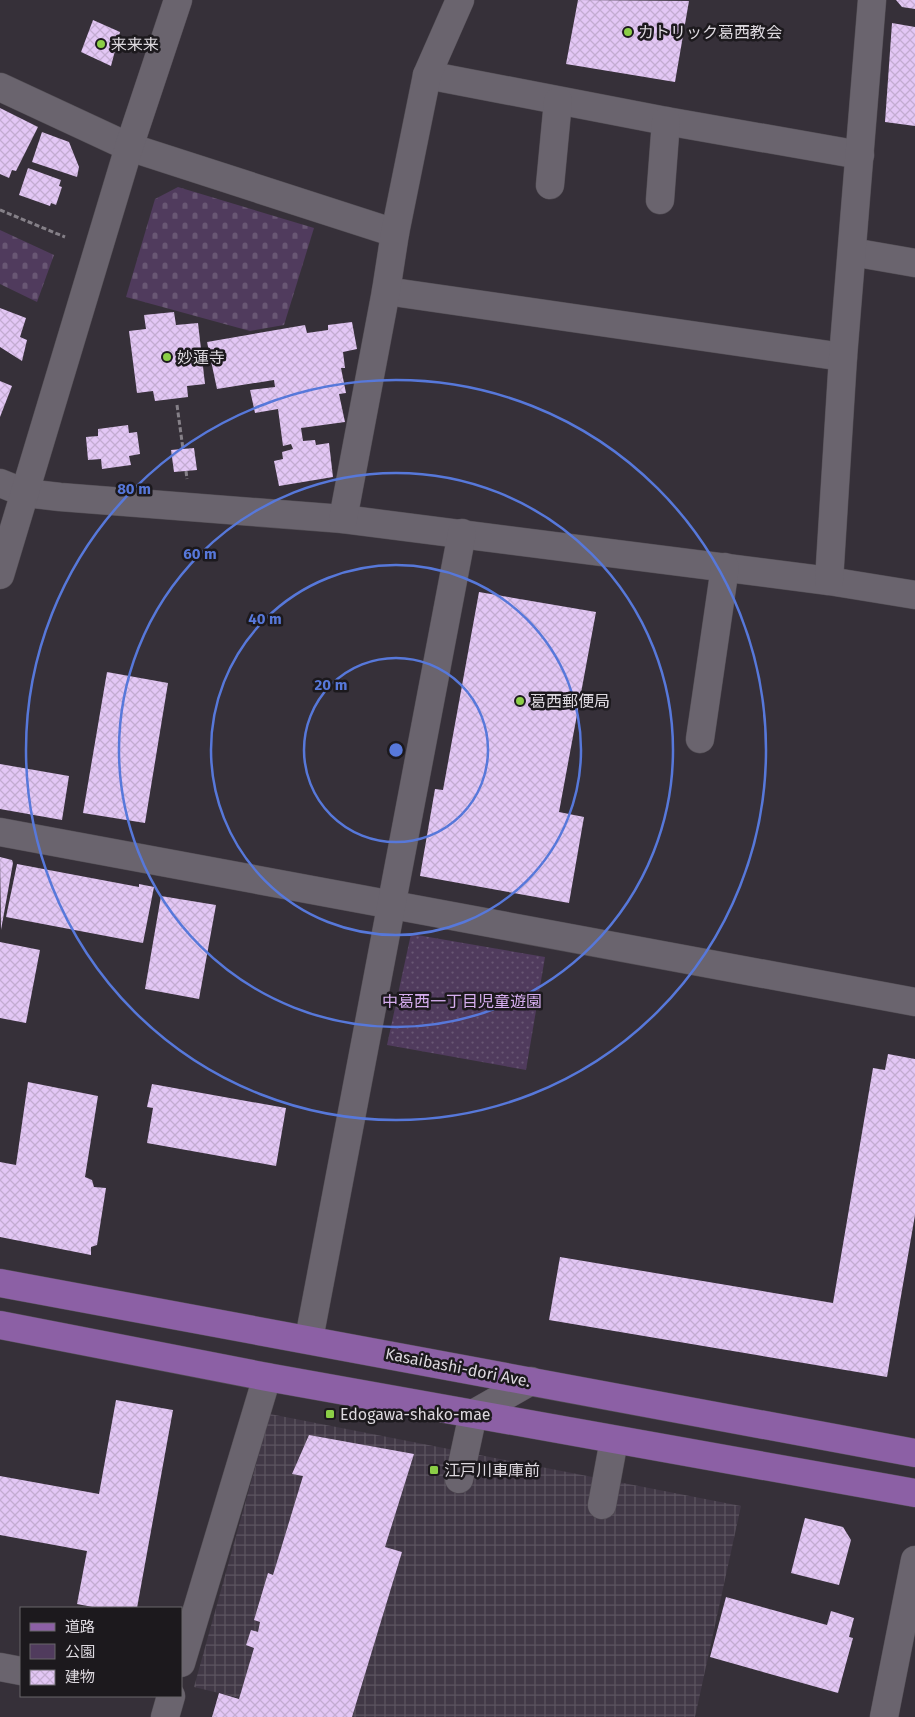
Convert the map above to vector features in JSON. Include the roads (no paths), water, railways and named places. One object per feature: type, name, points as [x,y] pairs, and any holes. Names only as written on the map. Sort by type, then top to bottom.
[{"type":"main road","name":"Kasaibashi-dori Ave.","points":[[0,1283],[915,1453]]},
{"type":"main road","points":[[0,1325],[267,1377],[915,1494]]},
{"type":"street","points":[[0,575],[129,147],[178,0]]},
{"type":"street","points":[[342,519],[386,291],[395,233],[427,75],[460,0]]},
{"type":"street","points":[[829,581],[843,357],[872,0]]},
{"type":"street","points":[[427,75],[666,121],[860,155]]},
{"type":"street","points":[[0,87],[129,147],[395,233]]},
{"type":"street","points":[[550,185],[558,100]]},
{"type":"street","points":[[660,200],[666,121]]},
{"type":"street","points":[[852,252],[915,263]]},
{"type":"street","points":[[386,291],[843,357]]},
{"type":"street","points":[[0,483],[25,493],[342,519],[725,567],[915,594]]},
{"type":"street","points":[[309,1339],[462,533]]},
{"type":"street","points":[[700,739],[725,567]]},
{"type":"street","points":[[0,832],[915,1002]]},
{"type":"street","points":[[182,1660],[267,1377]]},
{"type":"street","points":[[459,1479],[473,1414],[531,1381]]},
{"type":"street","points":[[602,1505],[614,1440]]},
{"type":"street","points":[[884,1717],[915,1560]]},
{"type":"street","points":[[0,1667],[20,1671]]},
{"type":"place","name":"カトリック葛西教会","points":[[628,32]]},
{"type":"place","name":"来来来","points":[[101,44]]},
{"type":"place","name":"妙蓮寺","points":[[167,357]]},
{"type":"place","name":"葛西郵便局","points":[[520,701]]},
{"type":"place","name":"Edogawa-shako-mae","points":[[330,1414]]},
{"type":"place","name":"江戸川車庫前","points":[[434,1470]]},
{"type":"park label","name":"中葛西一丁目児童遊園","points":[[462,1001]]}]
